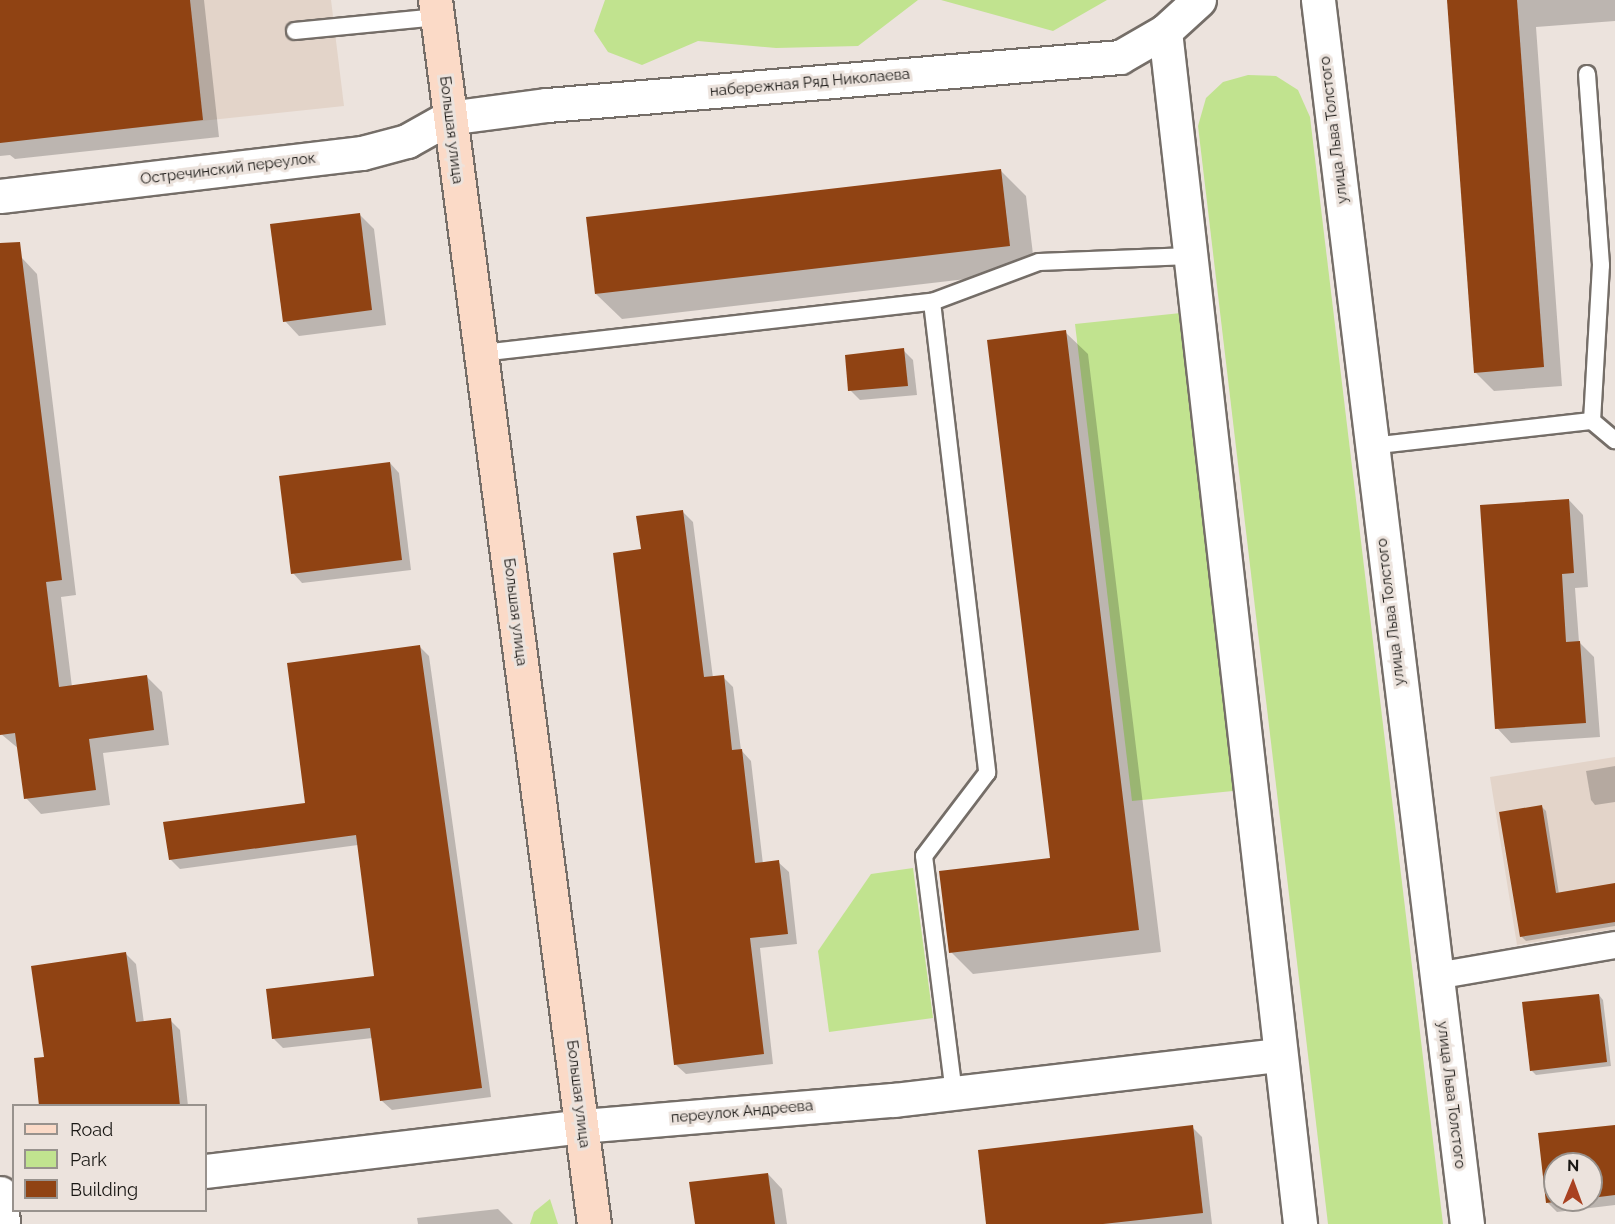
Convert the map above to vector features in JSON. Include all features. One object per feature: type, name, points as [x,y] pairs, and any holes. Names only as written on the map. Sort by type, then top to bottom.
[{"type":"main road","name":"Большая улица","points":[[436,9],[448,118],[482,353],[594,1224]]},
{"type":"street","name":"набережная Ряд Николаева","points":[[448,118],[546,105],[1120,57],[1165,31],[1199,0]]},
{"type":"street","name":"улица Льва Толстого","points":[[1318,0],[1467,1224]]},
{"type":"street","points":[[1165,31],[1279,1055],[1300,1224]]},
{"type":"street","name":"Остречинский переулок","points":[[0,196],[362,153],[407,141],[448,118]]},
{"type":"street","points":[[1436,976],[1615,945]]},
{"type":"street","name":"переулок Андреева","points":[[207,1171],[582,1126],[954,1093],[1279,1055]]},
{"type":"street","points":[[0,1194],[3,1224]]},
{"type":"lane","points":[[295,31],[436,9]]},
{"type":"lane","points":[[1587,74],[1608,264],[1592,421]]},
{"type":"lane","points":[[482,353],[932,302],[1039,262],[1190,256]]},
{"type":"lane","points":[[932,302],[987,773],[924,856],[954,1093]]},
{"type":"lane","points":[[1371,446],[1592,421],[1615,440]]},
{"type":"shaded area","points":[[0,0],[331,0],[344,106],[0,142]]},
{"type":"shaded area","points":[[1615,757],[1615,929],[1517,945],[1490,777]]},
{"type":"green space","points":[[605,0],[918,0],[858,46],[776,48],[698,41],[642,65],[608,52],[594,31]]},
{"type":"green space","points":[[941,0],[1107,0],[1053,31]]},
{"type":"green space","points":[[1248,75],[1276,76],[1298,90],[1310,117],[1443,1224],[1328,1224],[1198,126],[1206,98],[1223,82]]},
{"type":"green space","points":[[1181,313],[1233,791],[1132,801],[1075,324]]},
{"type":"green space","points":[[913,868],[933,1018],[829,1032],[818,951],[871,874]]},
{"type":"green space","points":[[550,1199],[558,1224],[530,1224],[534,1212]]},
{"type":"building","points":[[0,0],[190,0],[203,120],[0,143]]},
{"type":"building","points":[[1447,0],[1517,0],[1544,367],[1474,373]]},
{"type":"building","points":[[1001,169],[1010,246],[595,294],[586,217]]},
{"type":"building","points":[[360,213],[372,310],[283,322],[270,224]]},
{"type":"building","points":[[20,242],[62,580],[46,582],[59,687],[147,675],[154,730],[89,739],[96,790],[24,799],[15,733],[0,735],[0,243]]},
{"type":"building","points":[[1066,330],[1139,930],[949,953],[939,871],[1050,858],[987,340]]},
{"type":"building","points":[[904,348],[908,386],[848,391],[845,355]]},
{"type":"building","points":[[390,462],[402,560],[291,574],[279,476]]},
{"type":"building","points":[[1569,499],[1574,573],[1562,574],[1566,642],[1580,641],[1586,723],[1495,729],[1480,505]]},
{"type":"building","points":[[683,510],[704,677],[724,675],[732,750],[742,749],[755,863],[779,860],[788,934],[750,938],[764,1054],[674,1065],[613,553],[641,549],[636,516]]},
{"type":"building","points":[[420,645],[482,1088],[380,1101],[370,1028],[272,1039],[266,989],[374,976],[356,835],[169,860],[163,822],[305,803],[287,663]]},
{"type":"building","points":[[1542,805],[1556,893],[1615,883],[1615,922],[1520,937],[1499,812]]},
{"type":"building","points":[[126,952],[136,1022],[171,1018],[180,1104],[39,1104],[34,1058],[44,1057],[31,966]]},
{"type":"building","points":[[1599,994],[1607,1062],[1530,1071],[1522,1002]]},
{"type":"building","points":[[1193,1125],[1203,1213],[1103,1224],[986,1224],[978,1150]]},
{"type":"building","points":[[1615,1125],[1615,1195],[1603,1196],[1603,1152],[1543,1152],[1543,1177],[1538,1133]]},
{"type":"building","points":[[768,1173],[775,1224],[695,1224],[689,1182]]}]
